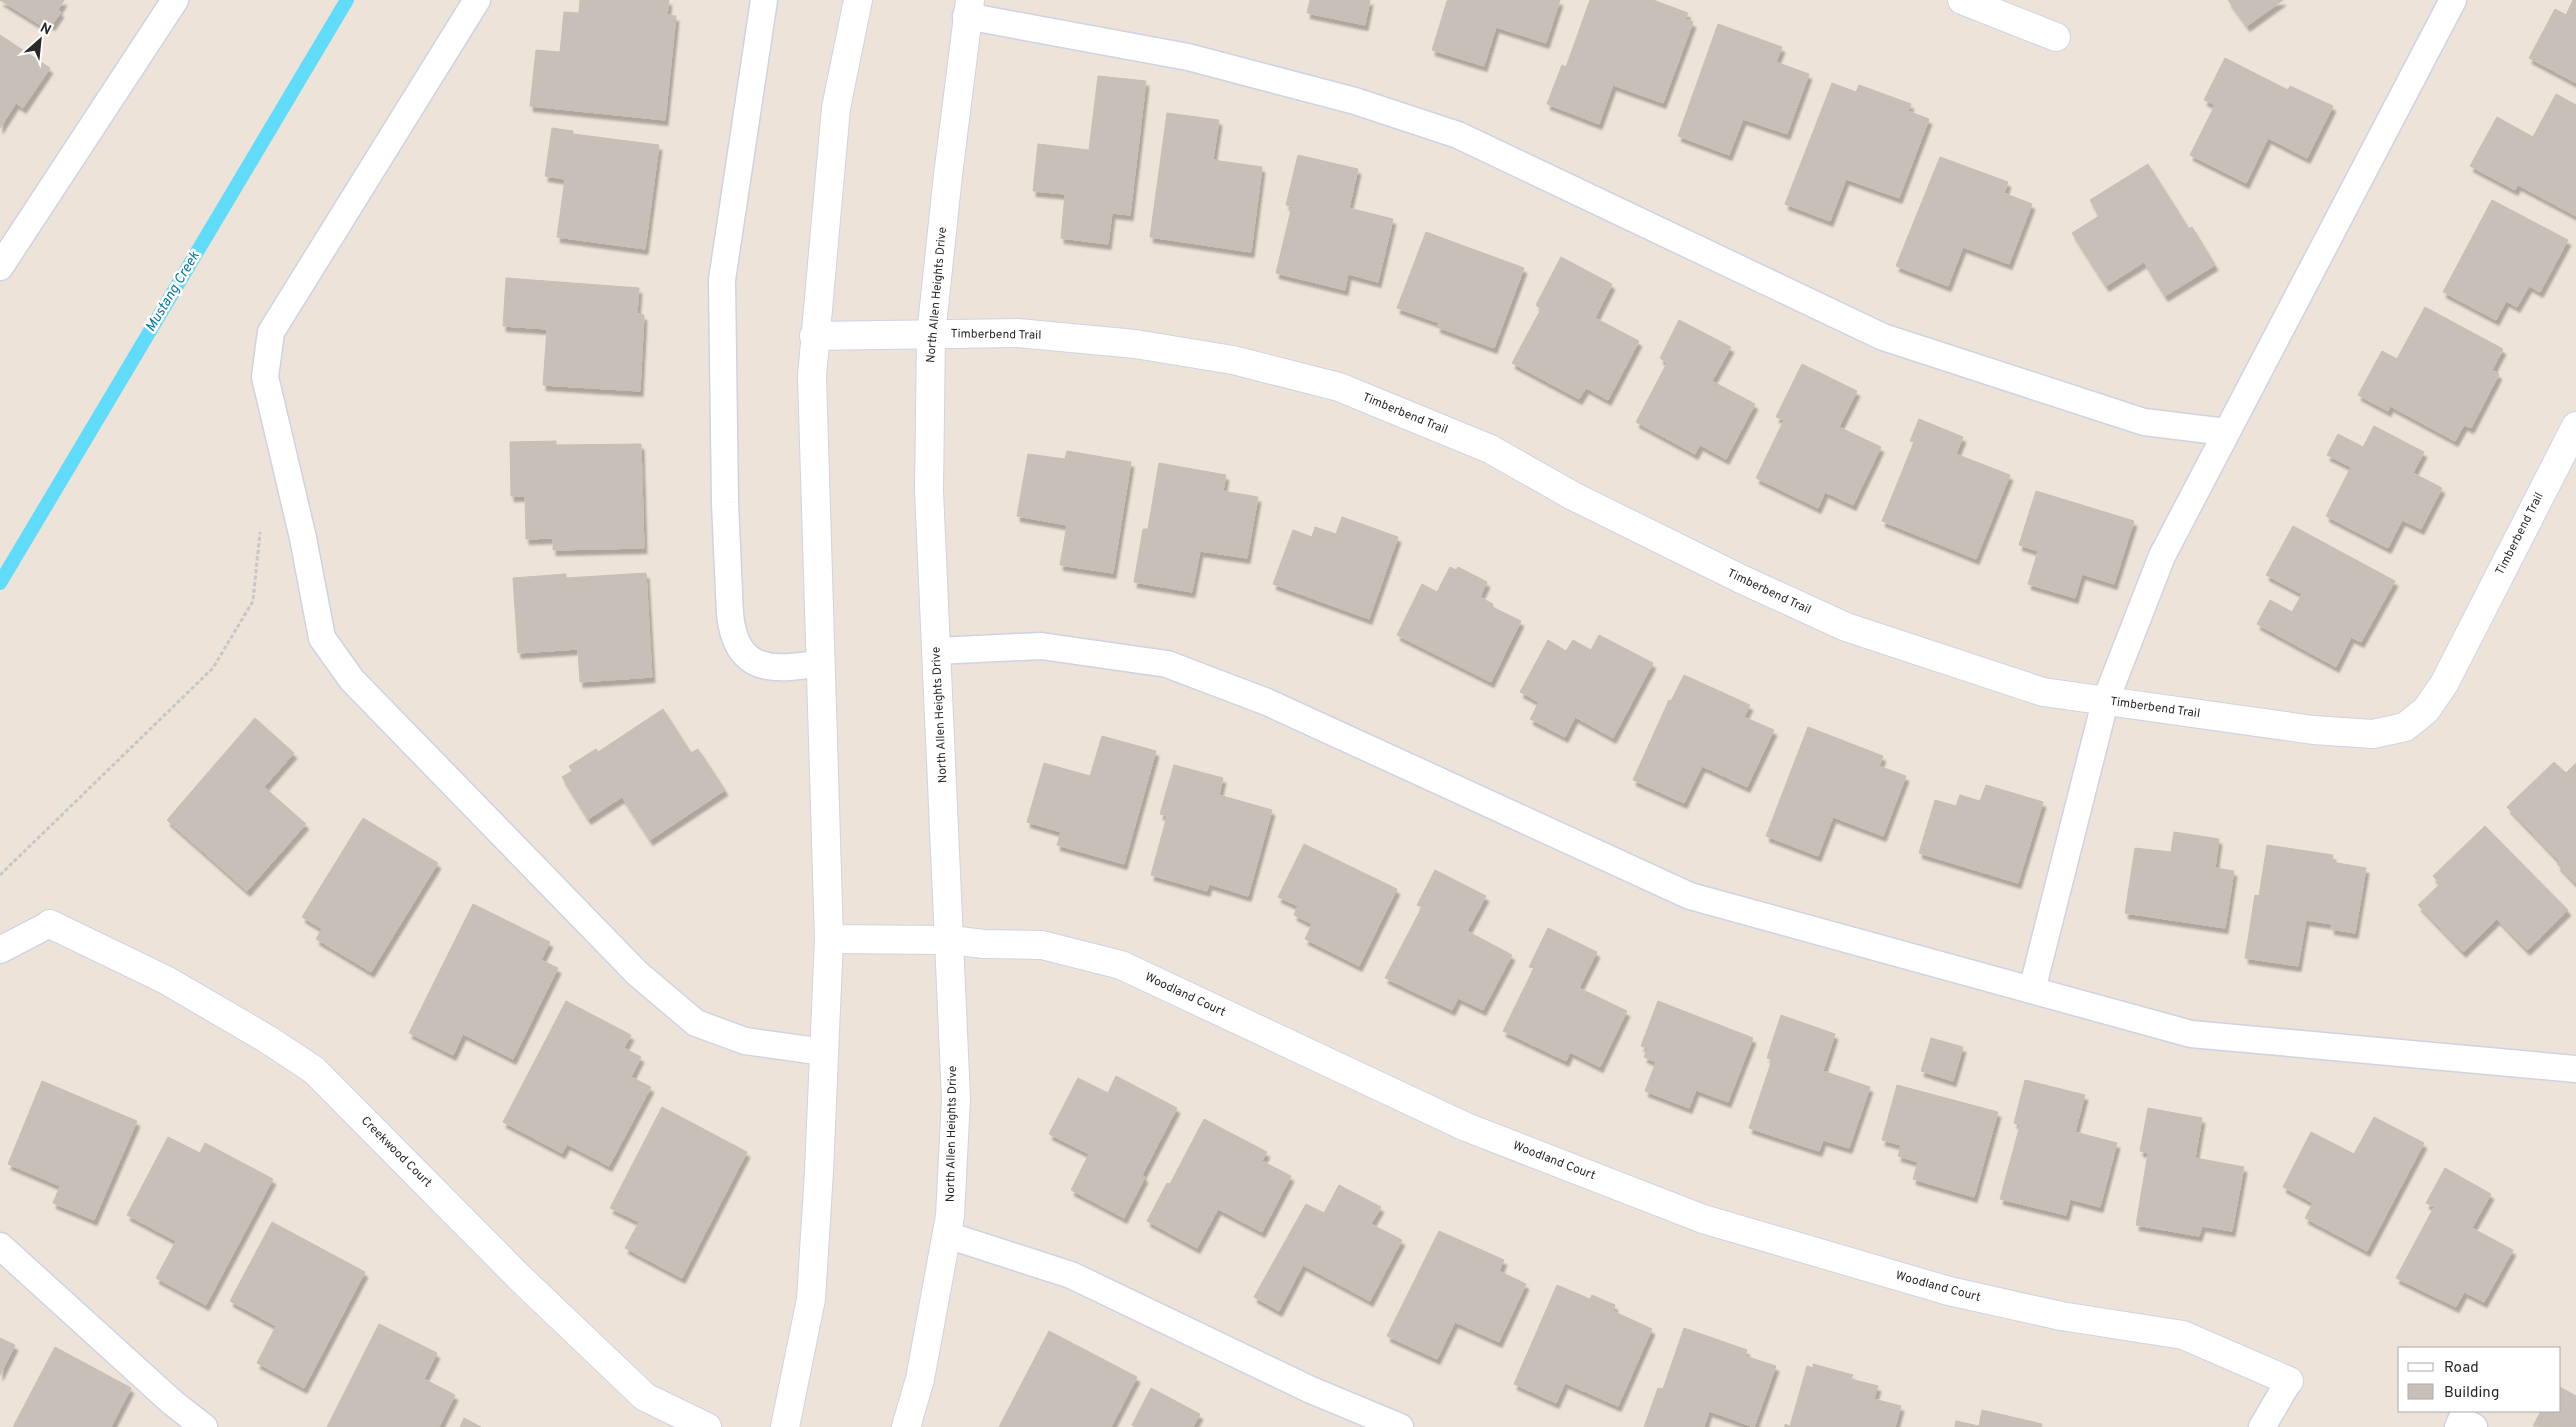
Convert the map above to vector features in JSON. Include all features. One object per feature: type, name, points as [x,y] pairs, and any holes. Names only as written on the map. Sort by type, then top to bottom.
[{"type":"street","points":[[785,1427],[811,1299],[829,939],[812,376],[814,336],[836,108],[858,0]]},
{"type":"street","points":[[1962,0],[2056,37]]},
{"type":"street","name":"North Allen Heights Drive","points":[[906,1427],[920,1379],[947,1235],[956,1099],[929,491],[931,335],[968,8]]},
{"type":"street","name":"Timberbend Trail","points":[[814,336],[1018,334],[1135,344],[1233,360],[1339,387],[1490,449],[1582,501],[1741,579],[1846,627],[2043,692],[2105,702],[2322,730],[2373,734],[2405,727],[2426,710],[2444,684],[2576,426]]},
{"type":"street","name":"Creekwood Court","points":[[50,924],[166,980],[268,1039],[314,1070],[519,1277],[645,1397],[707,1427]]},
{"type":"street","name":"Woodland Court","points":[[829,939],[950,940],[984,944],[1042,945],[1121,965],[1466,1128],[1702,1219],[1949,1291],[2062,1316],[2183,1335],[2289,1381]]},
{"type":"lane","points":[[0,267],[175,0]]},
{"type":"lane","points":[[477,0],[271,332],[265,377],[304,538],[322,638],[359,687],[638,974],[696,1024],[745,1041],[824,1052]]},
{"type":"lane","points":[[764,0],[722,280],[724,502],[730,614],[732,632],[739,648],[751,659],[767,667],[784,669],[821,663]]},
{"type":"lane","points":[[2032,990],[2105,702],[2162,556],[2453,0]]},
{"type":"lane","points":[[968,8],[1188,58],[1356,102],[1458,135],[1883,336],[2144,422],[2226,432]]},
{"type":"lane","points":[[937,651],[1041,646],[1167,664],[1266,702],[1690,896],[2191,1034],[2576,1069]]},
{"type":"lane","points":[[0,950],[50,924]]},
{"type":"lane","points":[[947,1235],[1071,1275],[1311,1390],[1400,1427]]},
{"type":"lane","points":[[0,1246],[144,1376],[204,1427]]},
{"type":"lane","points":[[2262,1427],[2289,1381]]},
{"type":"lane","points":[[2458,1427],[2461,1420],[2474,1427]]},
{"type":"building","points":[[0,0],[64,0],[58,10],[61,12],[52,25],[48,23],[45,28]]},
{"type":"building","points":[[580,0],[669,0],[667,15],[676,16],[665,120],[530,106],[536,50],[560,52],[564,12],[579,13]]},
{"type":"building","points":[[1310,0],[1370,0],[1365,25],[1307,13]]},
{"type":"building","points":[[1560,0],[1546,43],[1496,27],[1484,66],[1432,50],[1447,1]]},
{"type":"building","points":[[1590,0],[1653,0],[1688,13],[1685,19],[1693,22],[1663,103],[1613,85],[1599,124],[1547,104],[1562,65],[1566,67]]},
{"type":"building","points":[[2228,0],[2283,0],[2247,26]]},
{"type":"building","points":[[2573,0],[2576,0],[2576,83],[2529,58],[2555,9],[2566,15]]},
{"type":"building","points":[[1718,24],[1782,47],[1776,62],[1809,74],[1787,134],[1743,119],[1729,155],[1678,136]]},
{"type":"building","points":[[0,35],[50,68],[23,108],[16,103],[0,128]]},
{"type":"building","points":[[2225,58],[2288,90],[2290,86],[2333,106],[2307,158],[2268,138],[2246,183],[2190,155],[2215,105],[2204,100]]},
{"type":"building","points":[[1098,76],[1146,81],[1130,215],[1112,213],[1108,244],[1061,238],[1065,194],[1033,191],[1038,144],[1089,150]]},
{"type":"building","points":[[1832,83],[1856,92],[1859,85],[1911,104],[1908,111],[1929,119],[1899,198],[1846,179],[1830,221],[1785,204]]},
{"type":"building","points":[[2556,94],[2576,105],[2576,216],[2518,185],[2515,190],[2470,166],[2497,117],[2533,137]]},
{"type":"building","points":[[1167,113],[1219,120],[1213,160],[1262,167],[1251,252],[1150,237]]},
{"type":"building","points":[[552,128],[573,131],[573,134],[659,145],[645,249],[557,237],[565,179],[545,176]]},
{"type":"building","points":[[1298,155],[1358,169],[1349,208],[1393,219],[1378,282],[1348,274],[1345,290],[1276,273],[1292,206],[1286,205]]},
{"type":"building","points":[[1940,157],[2008,182],[2004,193],[2032,204],[2009,264],[1963,247],[1948,286],[1896,266]]},
{"type":"building","points":[[2148,164],[2189,229],[2192,227],[2215,265],[2165,296],[2144,262],[2106,286],[2072,233],[2099,216],[2090,200]]},
{"type":"building","points":[[2492,200],[2568,240],[2540,292],[2529,286],[2517,307],[2506,301],[2496,320],[2443,292]]},
{"type":"building","points":[[1426,232],[1524,268],[1494,348],[1437,327],[1439,323],[1397,308]]},
{"type":"building","points":[[1561,257],[1612,284],[1595,318],[1639,341],[1608,400],[1586,388],[1579,399],[1512,363],[1541,309],[1536,305]]},
{"type":"building","points":[[506,278],[639,288],[637,314],[644,315],[640,391],[543,385],[547,329],[503,326]]},
{"type":"building","points":[[2425,307],[2503,349],[2492,370],[2499,374],[2471,428],[2464,425],[2455,441],[2390,406],[2388,411],[2358,395],[2382,351],[2397,359]]},
{"type":"building","points":[[1679,320],[1731,347],[1712,381],[1755,404],[1726,459],[1700,445],[1695,454],[1636,422],[1667,363],[1660,358]]},
{"type":"building","points":[[1802,364],[1857,391],[1839,427],[1881,447],[1853,505],[1825,492],[1818,508],[1756,478],[1784,420],[1776,417]]},
{"type":"building","points":[[1919,419],[1963,437],[1956,454],[2010,475],[1976,559],[1882,521],[1914,442],[1910,441]]},
{"type":"building","points":[[2374,426],[2424,452],[2413,473],[2442,488],[2421,529],[2402,520],[2388,548],[2326,516],[2351,467],[2327,455],[2338,434],[2363,447]]},
{"type":"building","points":[[556,441],[556,445],[641,444],[644,548],[553,550],[553,538],[526,539],[525,496],[511,496],[510,442]]},
{"type":"building","points":[[1067,451],[1131,462],[1113,573],[1060,565],[1067,525],[1017,516],[1028,454],[1065,459]]},
{"type":"building","points":[[1159,463],[1226,475],[1223,491],[1258,497],[1247,558],[1200,551],[1192,592],[1134,582],[1143,529],[1148,529]]},
{"type":"building","points":[[2036,491],[2134,521],[2114,584],[2082,574],[2075,598],[2028,584],[2038,551],[2019,545]]},
{"type":"building","points":[[1342,517],[1398,537],[1369,619],[1273,584],[1293,530],[1312,537],[1315,527],[1336,534]]},
{"type":"building","points":[[2293,526],[2395,581],[2361,642],[2351,637],[2336,667],[2257,624],[2270,600],[2292,612],[2302,594],[2266,575]]},
{"type":"building","points":[[1450,567],[1456,570],[1458,567],[1487,582],[1480,597],[1493,604],[1492,607],[1521,621],[1491,682],[1397,635],[1422,584],[1437,592]]},
{"type":"building","points":[[646,573],[652,677],[580,682],[578,649],[518,653],[513,578],[566,574],[566,578]]},
{"type":"building","points":[[1599,635],[1653,663],[1613,738],[1575,717],[1565,737],[1530,719],[1539,702],[1520,692],[1548,640],[1566,651],[1573,640],[1591,650]]},
{"type":"building","points":[[1684,675],[1750,705],[1744,717],[1774,730],[1747,787],[1702,766],[1684,803],[1633,780],[1669,700],[1671,701]]},
{"type":"building","points":[[663,709],[691,753],[698,749],[725,790],[650,840],[622,797],[588,819],[562,777],[572,771],[569,766],[596,749],[598,752]]},
{"type":"building","points":[[255,718],[294,753],[264,787],[306,824],[247,891],[167,820]]},
{"type":"building","points":[[1808,727],[1883,756],[1879,766],[1906,776],[1883,836],[1833,817],[1818,856],[1766,836]]},
{"type":"building","points":[[1102,736],[1156,751],[1124,864],[1057,845],[1061,832],[1027,822],[1044,763],[1090,776]]},
{"type":"building","points":[[2554,762],[2566,773],[2576,763],[2576,884],[2557,864],[2560,862],[2507,807]]},
{"type":"building","points":[[1174,765],[1223,778],[1219,795],[1272,810],[1248,896],[1209,884],[1207,891],[1151,875],[1167,816],[1160,814]]},
{"type":"building","points":[[1986,785],[2043,802],[2018,883],[1919,853],[1935,800],[1956,806],[1960,795],[1980,801]]},
{"type":"building","points":[[363,818],[438,863],[371,972],[316,939],[322,929],[302,917]]},
{"type":"building","points":[[2485,826],[2568,910],[2527,950],[2497,919],[2463,952],[2418,905],[2440,884],[2433,876]]},
{"type":"building","points":[[2174,832],[2219,839],[2215,868],[2234,871],[2225,928],[2125,913],[2135,848],[2171,852]]},
{"type":"building","points":[[1304,844],[1397,889],[1359,966],[1305,939],[1312,924],[1294,915],[1298,906],[1278,897]]},
{"type":"building","points":[[2267,845],[2333,855],[2332,862],[2366,868],[2355,933],[2331,929],[2332,924],[2306,920],[2298,966],[2245,958],[2255,895],[2259,896]]},
{"type":"building","points":[[1435,870],[1486,896],[1467,931],[1512,955],[1483,1010],[1458,998],[1452,1010],[1385,978],[1422,907],[1417,905]]},
{"type":"building","points":[[473,904],[550,942],[541,960],[558,968],[513,1059],[463,1034],[453,1055],[409,1033]]},
{"type":"building","points":[[1548,928],[1597,952],[1579,988],[1627,1011],[1600,1067],[1570,1052],[1566,1061],[1503,1031],[1534,968],[1529,967]]},
{"type":"building","points":[[566,1001],[631,1035],[624,1048],[641,1057],[631,1077],[651,1087],[609,1166],[567,1144],[562,1153],[503,1122]]},
{"type":"building","points":[[1658,1001],[1753,1038],[1728,1102],[1696,1090],[1689,1108],[1645,1091],[1656,1062],[1644,1057],[1648,1048],[1641,1046]]},
{"type":"building","points":[[1781,1015],[1835,1034],[1823,1071],[1870,1087],[1849,1148],[1823,1140],[1819,1151],[1749,1128],[1772,1060],[1767,1058]]},
{"type":"building","points":[[1931,1038],[1963,1047],[1953,1081],[1921,1071]]},
{"type":"building","points":[[1116,1076],[1177,1108],[1142,1175],[1145,1177],[1124,1218],[1071,1190],[1089,1154],[1049,1134],[1078,1078],[1108,1093]]},
{"type":"building","points":[[2025,1080],[2085,1095],[2075,1132],[2117,1143],[2100,1207],[2070,1199],[2066,1215],[2000,1199],[2020,1125],[2014,1123]]},
{"type":"building","points":[[42,1081],[137,1121],[94,1220],[53,1203],[60,1186],[8,1164]]},
{"type":"building","points":[[1897,1085],[1998,1112],[1974,1197],[1913,1179],[1918,1162],[1898,1156],[1901,1145],[1882,1140]]},
{"type":"building","points":[[662,1107],[747,1152],[682,1278],[625,1248],[639,1222],[610,1208]]},
{"type":"building","points":[[2148,1108],[2202,1118],[2195,1158],[2244,1167],[2232,1231],[2202,1226],[2199,1236],[2136,1225],[2148,1153],[2140,1151]]},
{"type":"building","points":[[2374,1117],[2424,1143],[2367,1251],[2305,1218],[2313,1203],[2283,1187],[2311,1132],[2354,1154]]},
{"type":"building","points":[[1204,1119],[1267,1152],[1262,1161],[1291,1176],[1262,1232],[1218,1209],[1197,1248],[1147,1221],[1167,1183],[1170,1184]]},
{"type":"building","points":[[168,1137],[200,1153],[205,1143],[273,1179],[206,1305],[156,1278],[176,1241],[127,1215]]},
{"type":"building","points":[[2445,1168],[2491,1194],[2472,1228],[2513,1250],[2484,1302],[2464,1292],[2456,1307],[2396,1278],[2434,1207],[2426,1203]]},
{"type":"building","points":[[1339,1185],[1381,1207],[1371,1224],[1402,1240],[1370,1301],[1303,1265],[1279,1311],[1254,1297],[1306,1204],[1324,1213]]},
{"type":"building","points":[[272,1222],[365,1272],[304,1388],[257,1363],[276,1326],[230,1301]]},
{"type":"building","points":[[1439,1231],[1504,1260],[1499,1271],[1526,1284],[1499,1342],[1455,1322],[1437,1359],[1387,1336]]},
{"type":"building","points":[[1557,1285],[1590,1299],[1592,1295],[1615,1305],[1613,1311],[1652,1329],[1618,1406],[1565,1383],[1556,1403],[1514,1384]]},
{"type":"building","points":[[379,1324],[437,1353],[424,1379],[455,1395],[439,1427],[327,1427]]},
{"type":"building","points":[[1684,1328],[1747,1350],[1745,1356],[1776,1366],[1754,1427],[1709,1411],[1704,1427],[1644,1427],[1658,1388],[1663,1389]]},
{"type":"building","points":[[1049,1331],[1137,1377],[1111,1427],[999,1427]]},
{"type":"building","points":[[0,1338],[15,1345],[0,1375]]},
{"type":"building","points":[[55,1347],[131,1388],[111,1427],[13,1427]]},
{"type":"building","points":[[1813,1364],[1853,1375],[1851,1379],[1878,1386],[1874,1399],[1901,1406],[1895,1427],[1785,1427],[1785,1424],[1790,1426],[1807,1366],[1813,1368]]},
{"type":"building","points":[[1151,1388],[1200,1414],[1193,1427],[1136,1427],[1132,1425]]},
{"type":"building","points":[[2561,1388],[2576,1396],[2576,1427],[2533,1426],[2540,1412],[2561,1412]]},
{"type":"building","points":[[1982,1410],[2042,1424],[2041,1427],[1955,1427],[1956,1421],[1979,1426]]},
{"type":"building","points":[[464,1418],[481,1427],[460,1427]]},
{"type":"waterway","name":"Mustang Creek","points":[[0,583],[347,0]]}]
